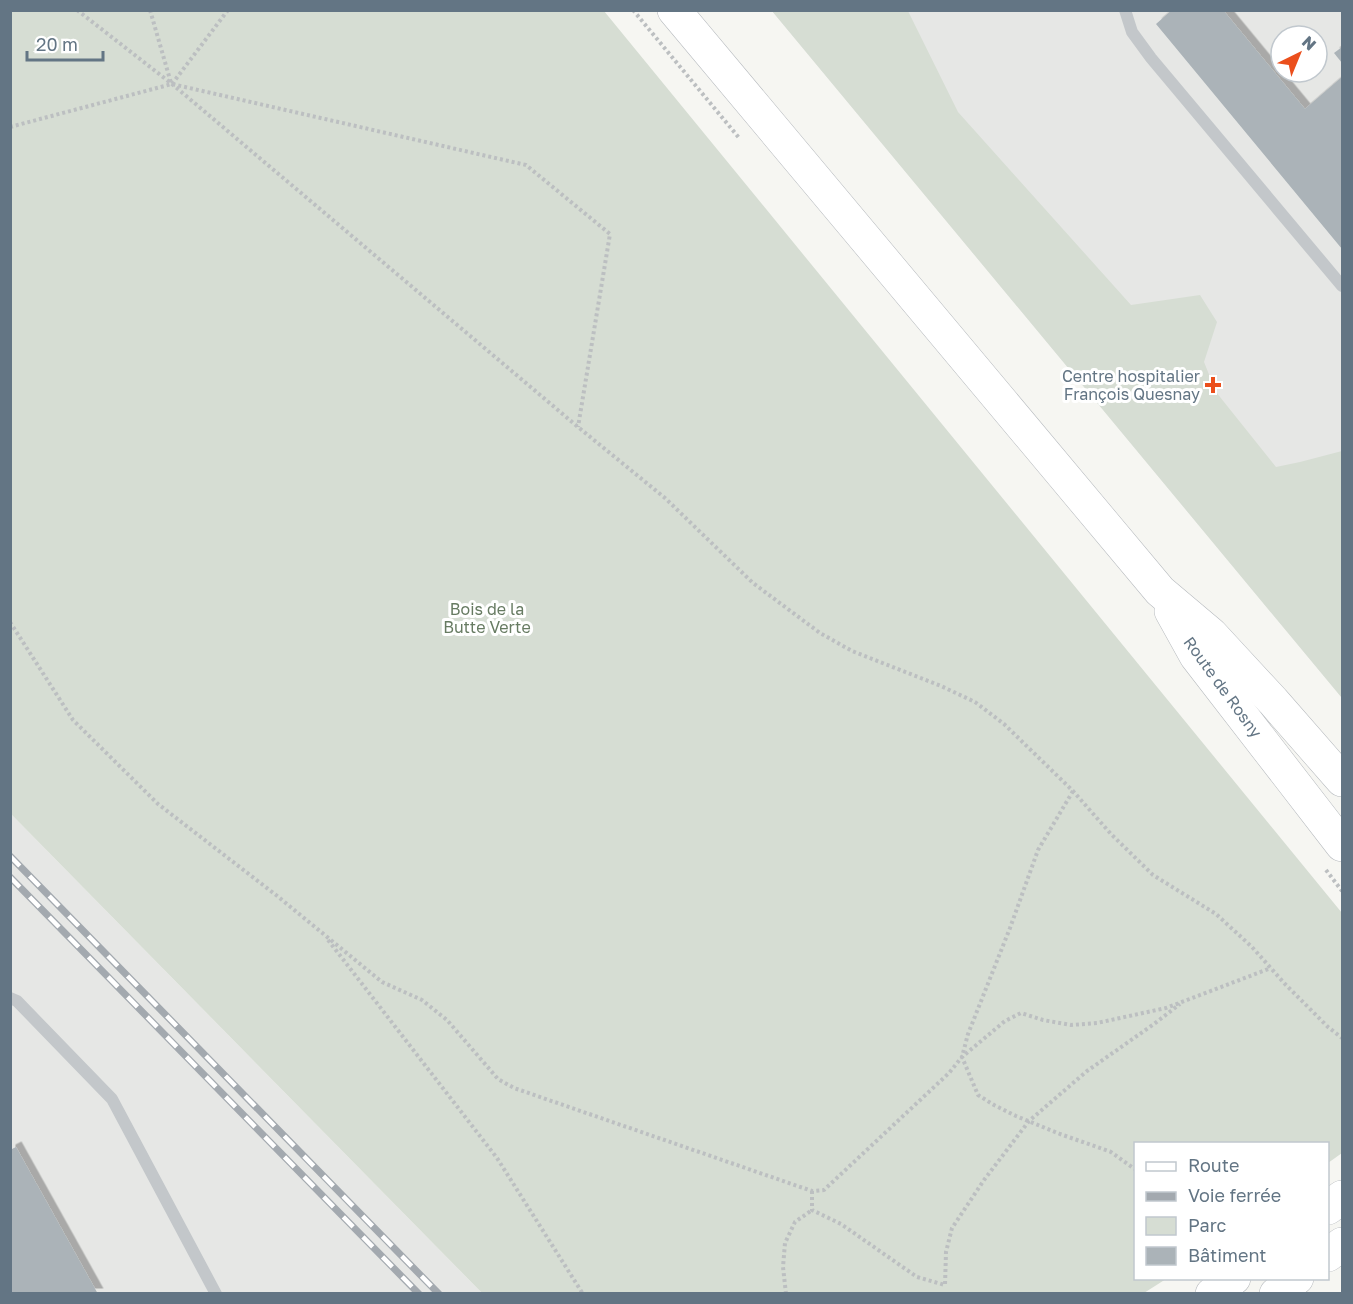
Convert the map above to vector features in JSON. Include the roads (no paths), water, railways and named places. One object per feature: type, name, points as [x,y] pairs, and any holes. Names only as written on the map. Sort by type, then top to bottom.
[{"type":"main road","points":[[674,10],[1160,591]]},
{"type":"main road","name":"Route de Rosny","points":[[1160,591],[1210,634],[1342,780]]},
{"type":"main road","name":"Route de Rosny","points":[[1160,591],[1196,656],[1333,856]]},
{"type":"main road","points":[[1329,1207],[1342,1197]]},
{"type":"main road","points":[[1329,1254],[1342,1244]]},
{"type":"main road","points":[[1212,1293],[1231,1280]]},
{"type":"main road","points":[[1276,1293],[1294,1280]]},
{"type":"lane","points":[[1125,10],[1132,32],[1151,58],[1342,286]]},
{"type":"lane","points":[[10,998],[17,1001],[112,1099],[216,1293]]},
{"type":"railway","points":[[10,856],[439,1294]]},
{"type":"railway","points":[[10,877],[419,1294]]},
{"type":"place","name":"Centre hospitalier François Quesnay","points":[[1213,385]]},
{"type":"park label","name":"Bois de la Butte Verte","points":[[487,618]]}]
